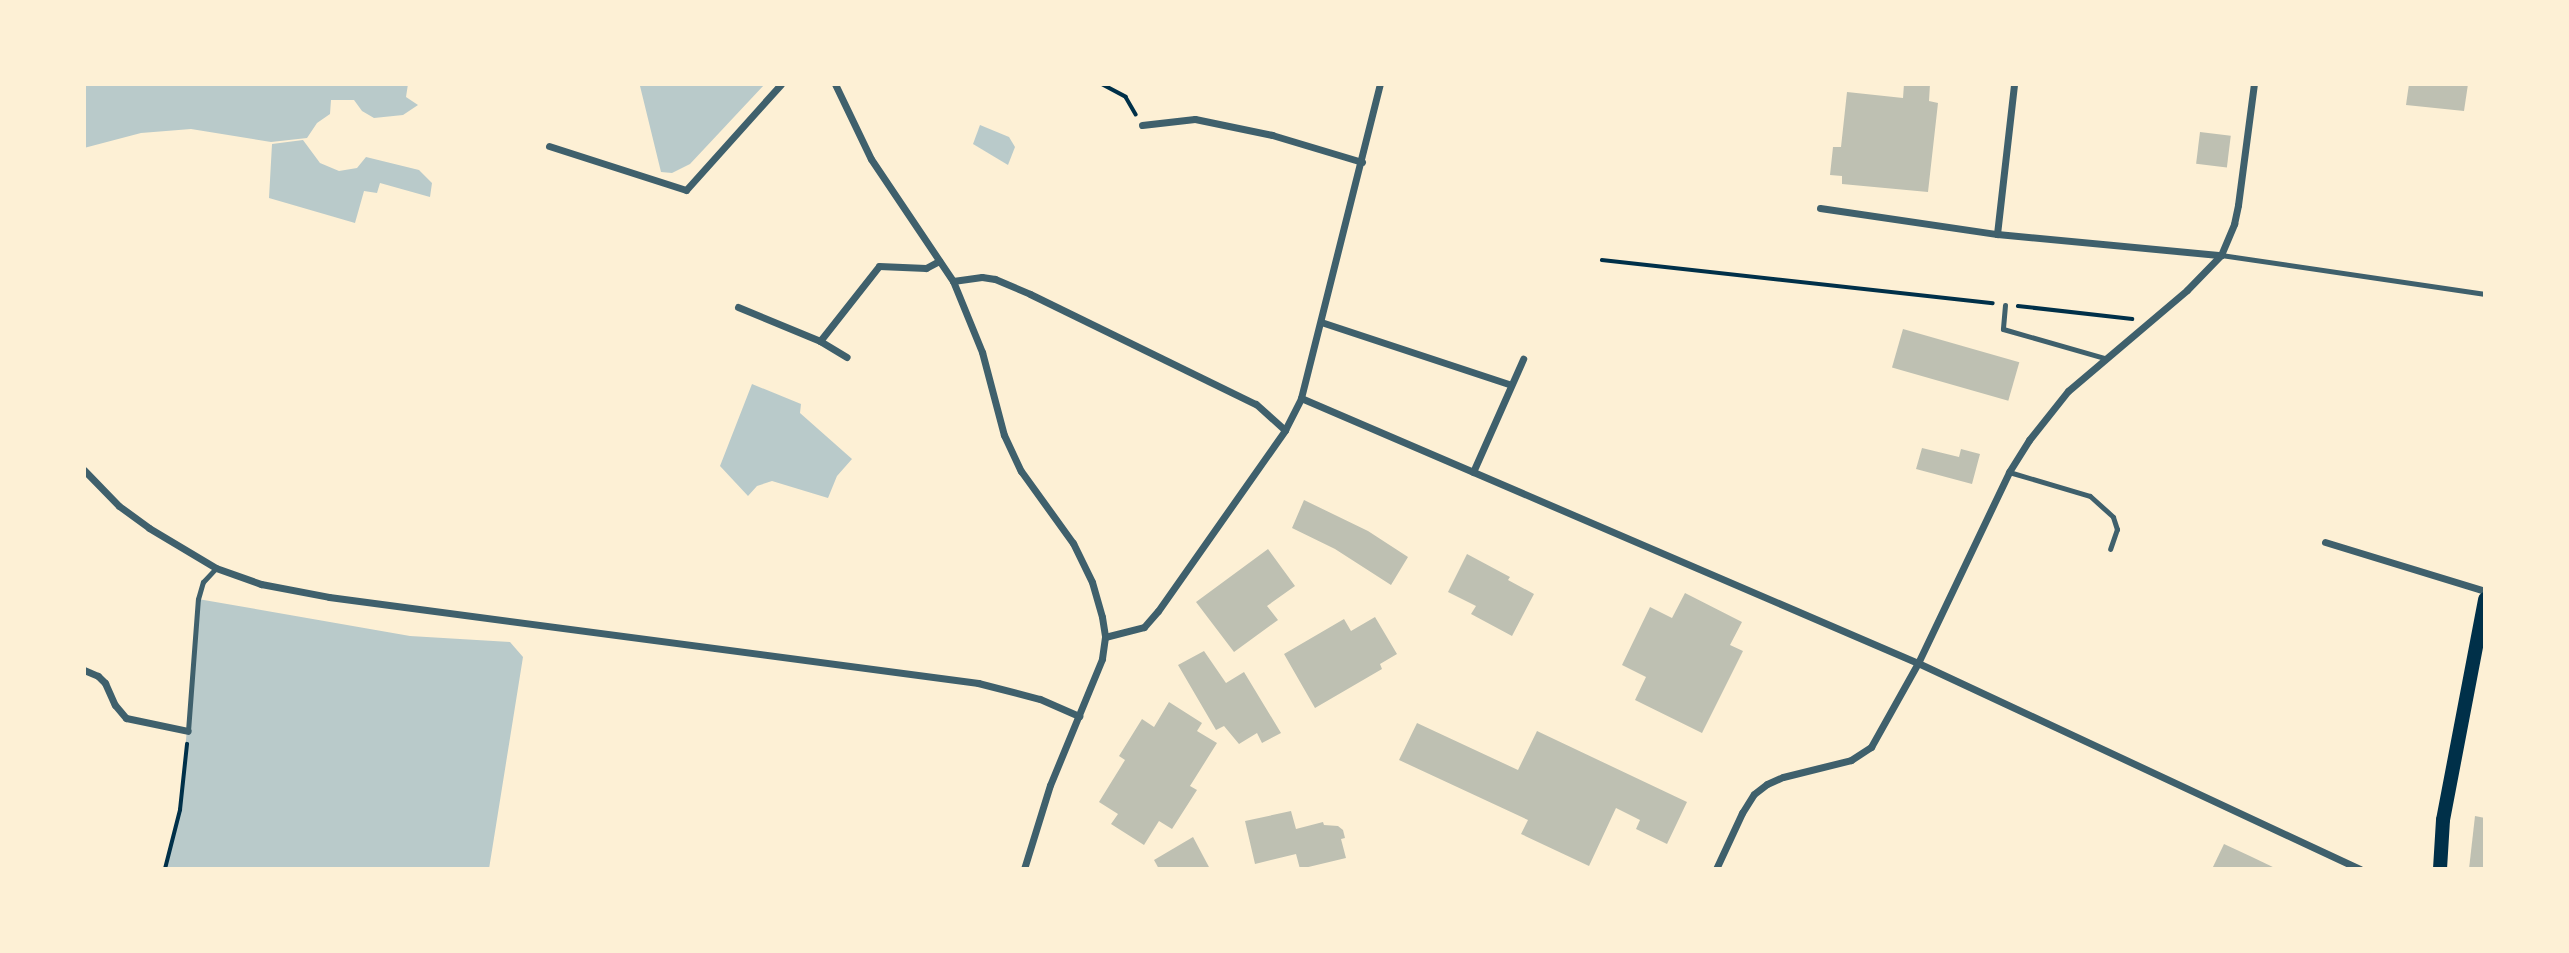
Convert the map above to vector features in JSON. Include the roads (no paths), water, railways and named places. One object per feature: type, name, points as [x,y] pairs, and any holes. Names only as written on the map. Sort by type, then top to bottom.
[{"type":"main road","points":[[2440,869],[2443,820],[2485,599]]},
{"type":"street","points":[[550,146],[686,190],[781,84]]},
{"type":"street","points":[[835,84],[859,139],[953,281],[978,341],[1004,435],[1021,471],[1073,543],[1092,582],[1105,637],[1096,678],[1050,785],[1024,869]]},
{"type":"street","points":[[1105,637],[1144,627],[1158,611],[1285,430],[1301,398],[1380,84]]},
{"type":"street","points":[[1997,234],[2014,84]]},
{"type":"street","points":[[1717,869],[1754,794],[1783,776],[1851,760],[1871,747],[1918,663],[2009,472],[2049,412],[2104,358],[2187,290],[2221,255],[2238,205],[2254,84]]},
{"type":"street","points":[[1142,125],[1195,119],[1272,135],[1362,162]]},
{"type":"street","points":[[1820,208],[1997,234],[2221,255]]},
{"type":"street","points":[[820,341],[879,266],[926,268],[939,261]]},
{"type":"street","points":[[953,281],[982,277],[1030,294],[1256,404],[1285,430]]},
{"type":"street","points":[[737,307],[820,341],[847,357]]},
{"type":"street","points":[[1321,322],[1511,385]]},
{"type":"street","points":[[1473,472],[1522,359]]},
{"type":"street","points":[[1301,398],[1918,663],[2360,869]]},
{"type":"street","points":[[84,470],[119,506],[216,568],[261,584],[328,597],[978,683],[1040,699],[1079,716]]},
{"type":"street","points":[[2325,542],[2485,591]]},
{"type":"street","points":[[84,670],[98,676],[126,718],[188,731]]},
{"type":"lane","points":[[2221,255],[2485,294]]},
{"type":"lane","points":[[2005,305],[2003,329],[2104,358]]},
{"type":"lane","points":[[2009,472],[2090,496],[2113,517],[2117,529],[2110,549]]},
{"type":"lane","points":[[188,731],[198,598],[203,582],[216,568]]}]
